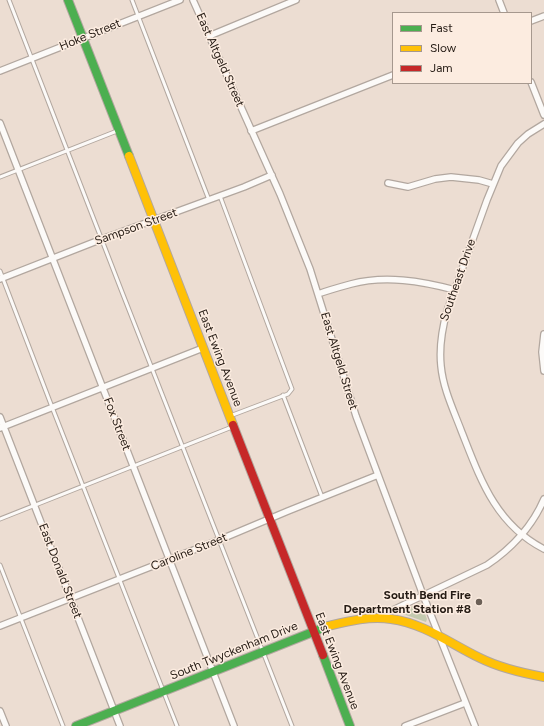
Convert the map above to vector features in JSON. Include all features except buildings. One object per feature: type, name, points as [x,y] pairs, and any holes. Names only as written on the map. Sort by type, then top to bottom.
[{"type":"street","name":"East Ewing Avenue","points":[[68,0],[270,519],[312,632],[350,726]]},
{"type":"street","name":"Hoke Street","points":[[0,71],[180,0]]},
{"type":"street","name":"East Altgeld Street","points":[[193,0],[272,175],[310,269],[338,364],[423,595],[474,726]]},
{"type":"street","points":[[209,36],[296,0]]},
{"type":"street","points":[[499,0],[504,12]]},
{"type":"street","points":[[532,21],[544,16]]},
{"type":"street","points":[[252,131],[392,75]]},
{"type":"street","points":[[532,84],[544,115]]},
{"type":"street","name":"Fox Street","points":[[0,123],[234,726]]},
{"type":"street","name":"Southeast Drive","points":[[544,124],[528,134],[518,143],[501,166],[493,184],[447,311],[441,338],[441,366],[446,389],[485,490],[500,513],[521,535],[532,544],[544,550]]},
{"type":"street","name":"Sampson Street","points":[[1,279],[272,175]]},
{"type":"street","points":[[388,183],[408,187],[435,179],[451,177],[473,178],[493,184]]},
{"type":"street","points":[[318,294],[351,284],[389,279],[420,282],[455,290]]},
{"type":"street","points":[[544,334],[542,352],[544,370]]},
{"type":"street","points":[[2,427],[203,348]]},
{"type":"street","name":"East Donald Street","points":[[0,416],[2,427],[120,726]]},
{"type":"street","name":"Caroline Street","points":[[0,626],[170,560],[378,475]]},
{"type":"street","name":"South Twyckenham Drive","points":[[76,726],[327,626],[376,618],[487,565],[507,551],[521,535],[532,522],[544,498]]},
{"type":"street","points":[[376,618],[395,620],[418,627],[496,665],[544,677]]},
{"type":"street","points":[[405,726],[465,703]]},
{"type":"street","points":[[0,711],[6,726]]},
{"type":"lane","points":[[9,0],[292,726]]},
{"type":"lane","points":[[132,0],[209,200]]},
{"type":"lane","points":[[0,177],[119,130]]},
{"type":"lane","points":[[220,196],[291,386],[291,392],[230,416]]},
{"type":"lane","points":[[0,271],[1,279],[84,486],[177,726]]},
{"type":"lane","points":[[283,395],[322,497]]},
{"type":"lane","points":[[0,519],[234,427]]},
{"type":"lane","points":[[0,565],[63,726]]},
{"type":"green space","points":[[418,603],[421,604],[427,619],[426,622],[400,613]]},
{"type":"traffic: fast","points":[[68,0],[129,156]]},
{"type":"traffic: fast","points":[[76,726],[328,626]]},
{"type":"traffic: fast","points":[[323,655],[350,726]]},
{"type":"traffic: slow","points":[[129,156],[233,425]]},
{"type":"traffic: slow","points":[[328,626],[367,619],[383,618],[403,621],[426,629],[495,665],[544,677]]},
{"type":"traffic: jam","points":[[233,425],[323,655]]},
{"type":"place","name":"South Bend Fire Department Station #8","points":[[479,602]]}]
